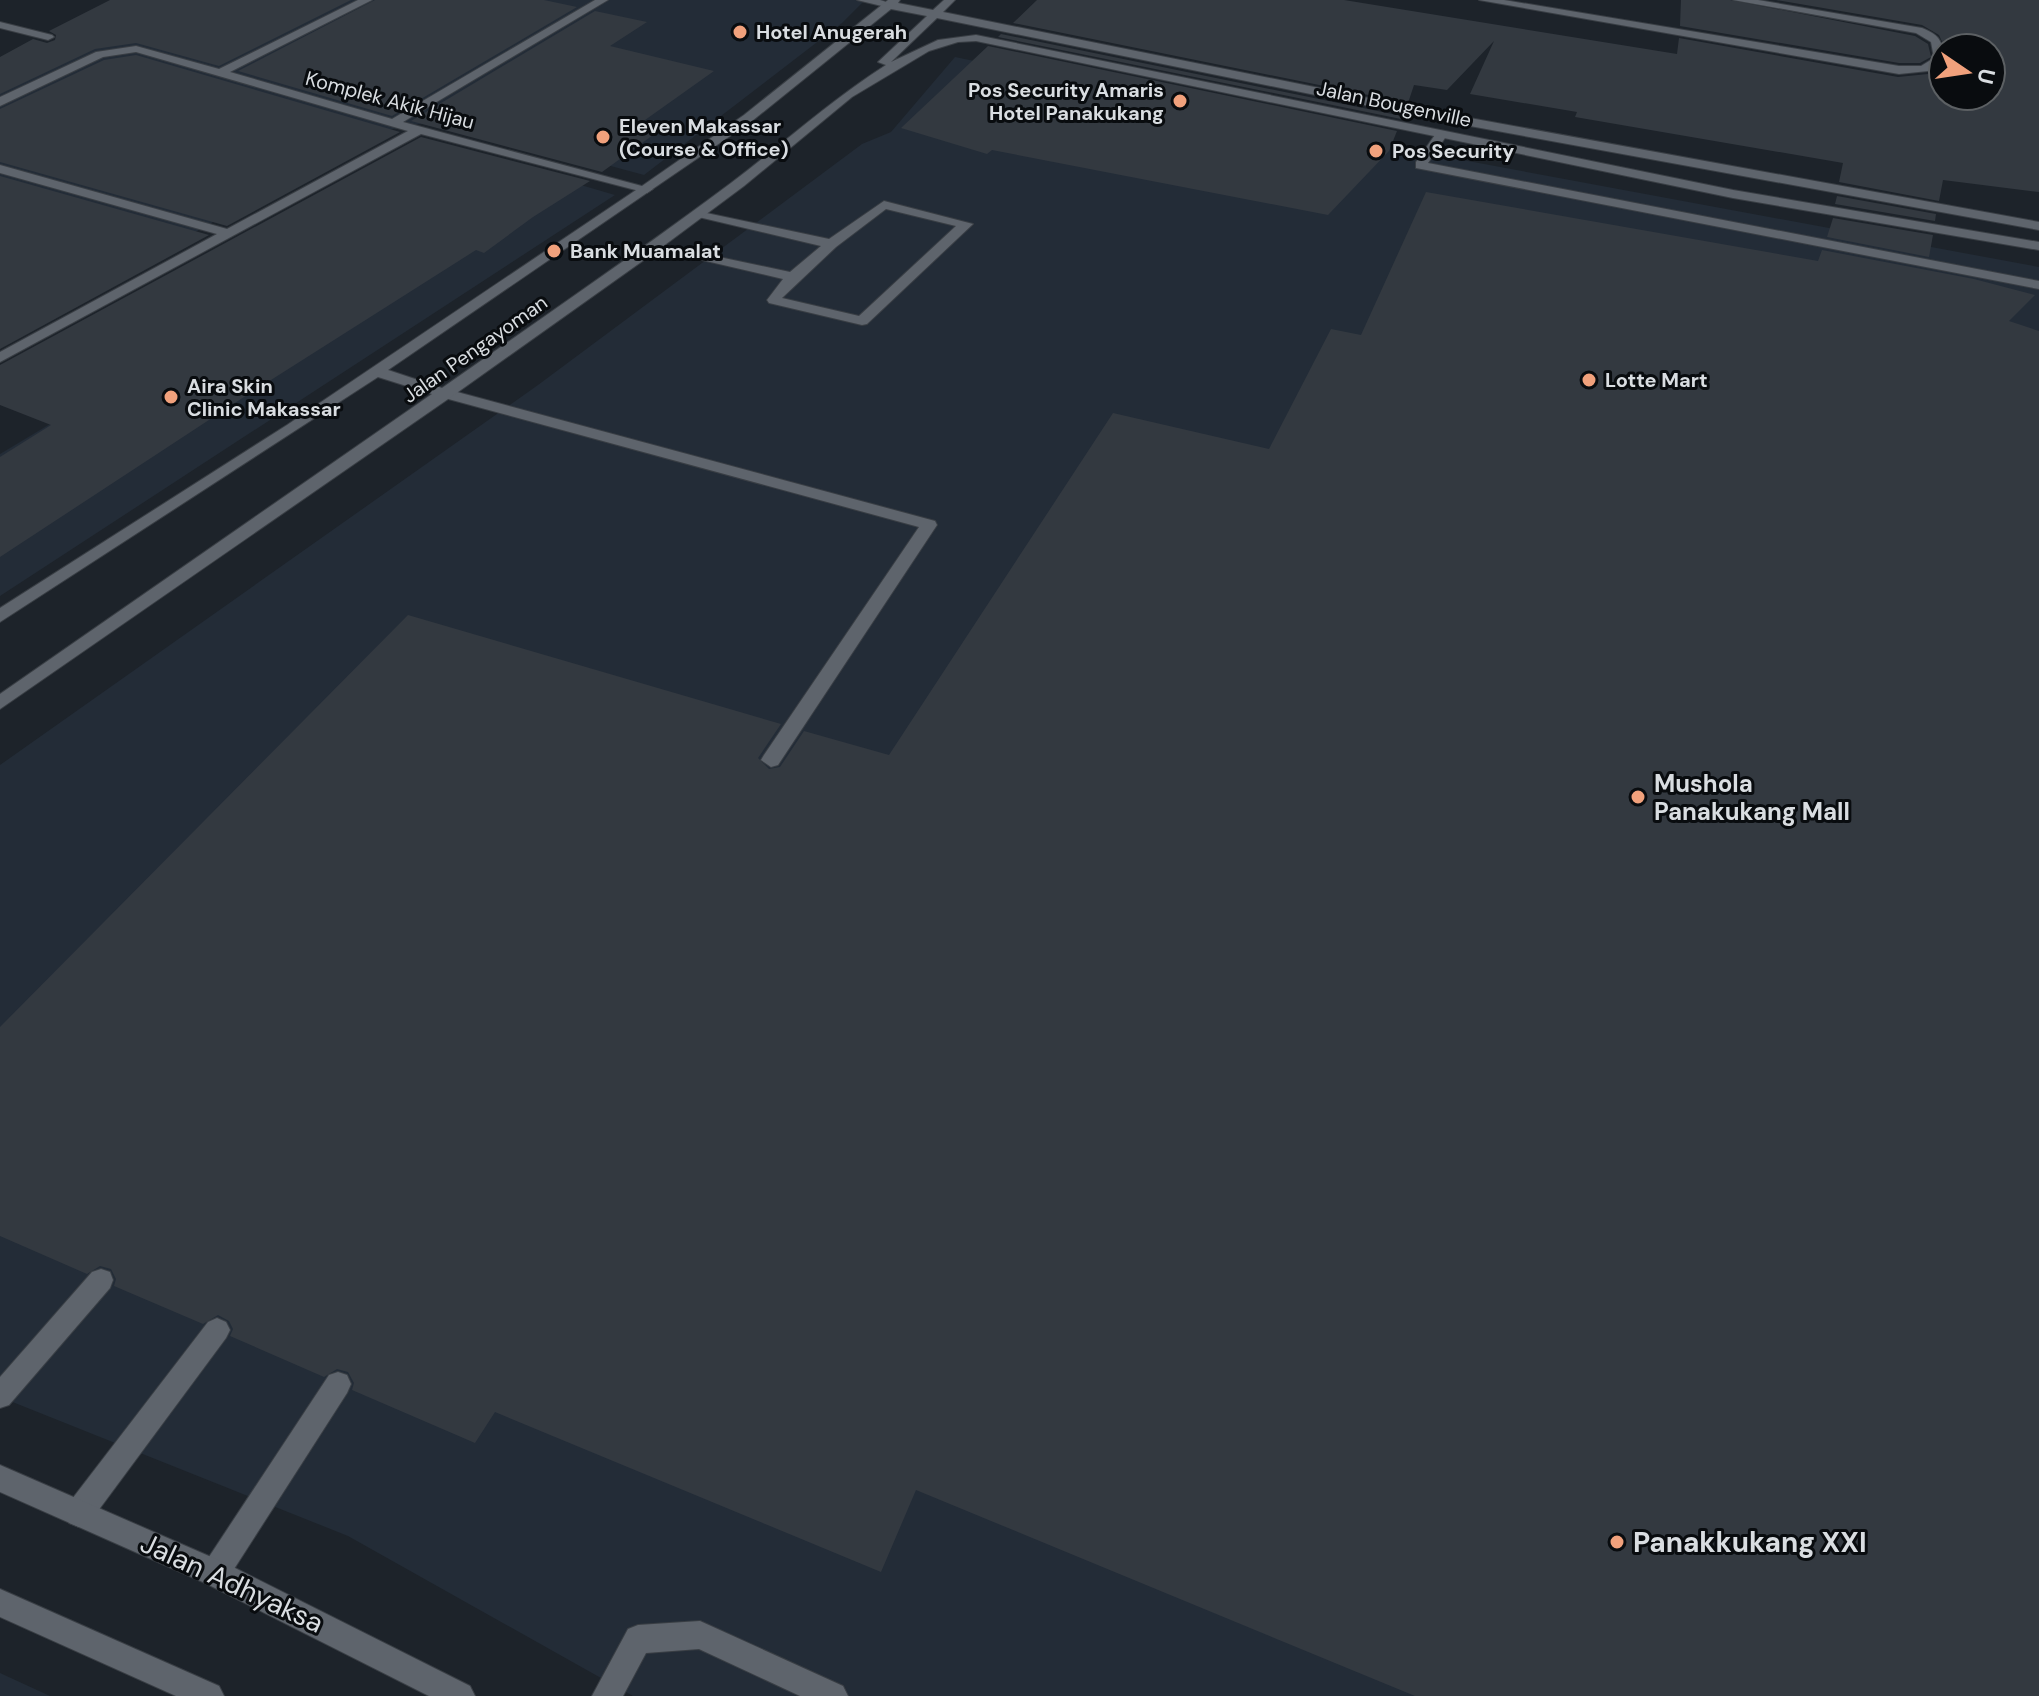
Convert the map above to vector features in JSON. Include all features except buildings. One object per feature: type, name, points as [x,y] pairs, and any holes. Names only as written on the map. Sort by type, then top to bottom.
[{"type":"street","points":[[220,73],[367,0]]},
{"type":"street","points":[[393,123],[603,0]]},
{"type":"street","name":"Jalan Bougenville","points":[[862,0],[892,2],[1579,143],[2039,226]]},
{"type":"street","name":"Jalan Pengayoman","points":[[0,703],[446,394],[697,215],[850,94],[950,0]]},
{"type":"street","points":[[1484,0],[1899,70],[1924,69],[1940,59],[1940,45],[1934,35],[1918,30],[1738,0]]},
{"type":"street","name":"Jalan Pengayoman","points":[[0,616],[376,371],[647,189],[748,118],[892,2]]},
{"type":"street","points":[[0,25],[48,37]]},
{"type":"street","name":"Jalan Bougenville","points":[[850,94],[927,46],[943,40],[976,38],[1733,194],[2039,246]]},
{"type":"street","name":"Komplek Akik Hijau","points":[[0,102],[100,54],[123,49],[145,51],[393,123],[647,189]]},
{"type":"street","points":[[0,358],[419,130]]},
{"type":"street","points":[[1441,135],[1420,165],[2039,285]]},
{"type":"street","points":[[1571,161],[1579,143]]},
{"type":"street","points":[[0,169],[231,234]]},
{"type":"street","points":[[884,205],[966,224],[862,321],[774,300],[792,277],[831,244],[884,205]]},
{"type":"street","points":[[697,215],[831,244]]},
{"type":"street","points":[[653,247],[792,277]]},
{"type":"street","points":[[376,371],[446,394],[929,525],[771,760]]},
{"type":"street","points":[[0,1396],[101,1280]]},
{"type":"street","points":[[79,1513],[217,1330]]},
{"type":"street","points":[[215,1573],[338,1384]]},
{"type":"street","name":"Jalan Adhyaksa","points":[[0,1478],[215,1573],[460,1696]]},
{"type":"street","points":[[0,1603],[209,1696]]},
{"type":"street","points":[[607,1696],[638,1639],[700,1635],[833,1696]]},
{"type":"shaded area","points":[[201,0],[865,0],[842,23],[644,175],[441,120],[372,133],[15,333],[0,328],[0,91]]},
{"type":"shaded area","points":[[955,57],[1398,148],[2039,267],[2039,1696],[633,1696],[348,1536],[0,1397],[0,765],[538,385],[862,144],[891,132]]},
{"type":"shaded area","points":[[492,159],[615,195],[0,596],[0,454]]},
{"type":"shaded area","points":[[0,1673],[50,1696],[0,1696]]},
{"type":"place","name":"Hotel Anugerah","points":[[740,32]]},
{"type":"place","name":"Pos Security Amaris Hotel Panakukang","points":[[1180,101]]},
{"type":"place","name":"Eleven Makassar (Course & Office)","points":[[603,137]]},
{"type":"place","name":"Pos Security","points":[[1376,151]]},
{"type":"place","name":"Bank Muamalat","points":[[554,251]]},
{"type":"place","name":"Lotte Mart","points":[[1589,380]]},
{"type":"place","name":"Aira Skin Clinic Makassar","points":[[171,397]]},
{"type":"place","name":"Mushola Panakukang Mall","points":[[1638,797]]},
{"type":"place","name":"Panakkukang XXI","points":[[1617,1542]]}]
